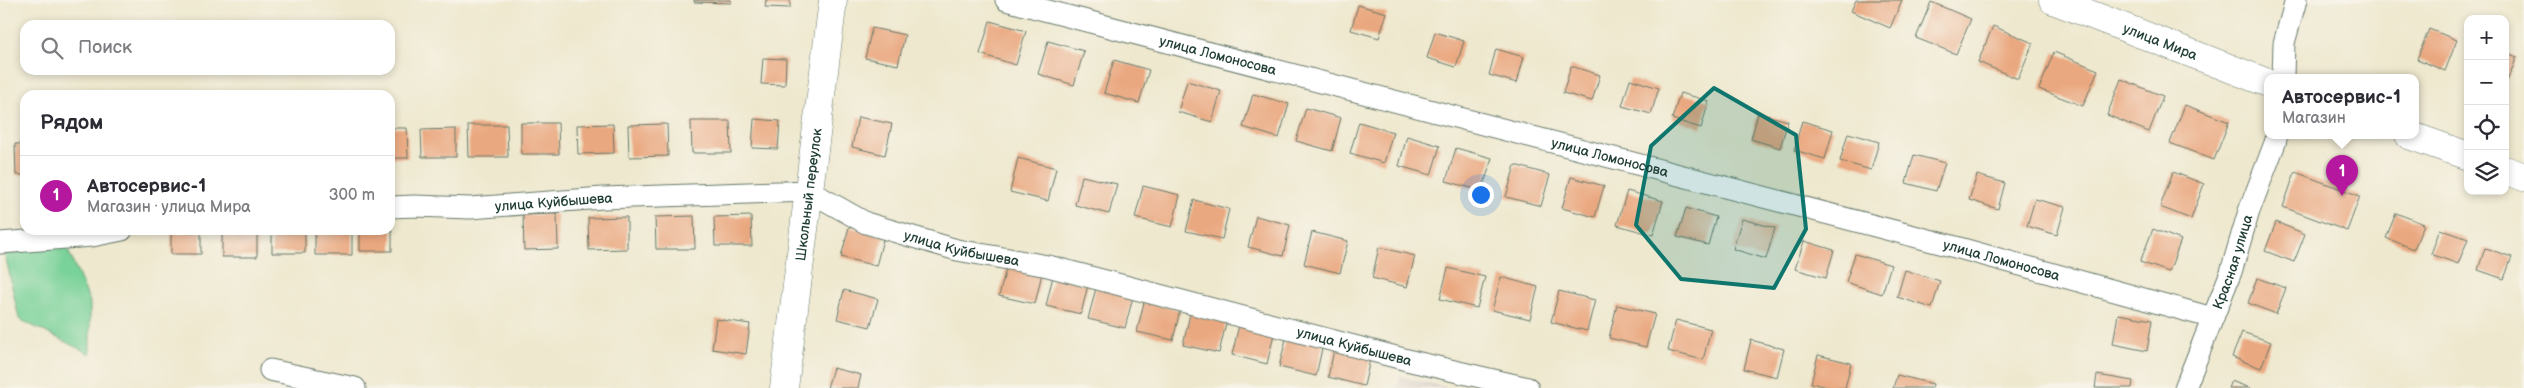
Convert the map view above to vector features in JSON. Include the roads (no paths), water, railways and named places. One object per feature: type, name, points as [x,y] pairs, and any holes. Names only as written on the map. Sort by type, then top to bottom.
[{"type":"street","name":"Школьный переулок","points":[[784,388],[833,0]]},
{"type":"street","name":"улица Ломоносова","points":[[1006,0],[1948,245],[2213,318]]},
{"type":"street","name":"улица Мира","points":[[2053,0],[2264,81]]},
{"type":"street","points":[[2283,74],[2284,43],[2296,0]]},
{"type":"street","name":"Красная улица","points":[[2184,388],[2232,272],[2249,211],[2276,139]]},
{"type":"street","points":[[2419,139],[2464,155]]},
{"type":"street","points":[[2509,171],[2524,177]]},
{"type":"street","name":"улица Куйбышева","points":[[395,207],[470,208],[603,198],[809,191],[866,223],[957,250],[1048,266],[1411,361],[1528,388]]},
{"type":"street","points":[[0,243],[97,235]]},
{"type":"street","points":[[270,370],[355,388]]},
{"type":"place","name":"Автосервис-1","points":[[2342,196]]}]
